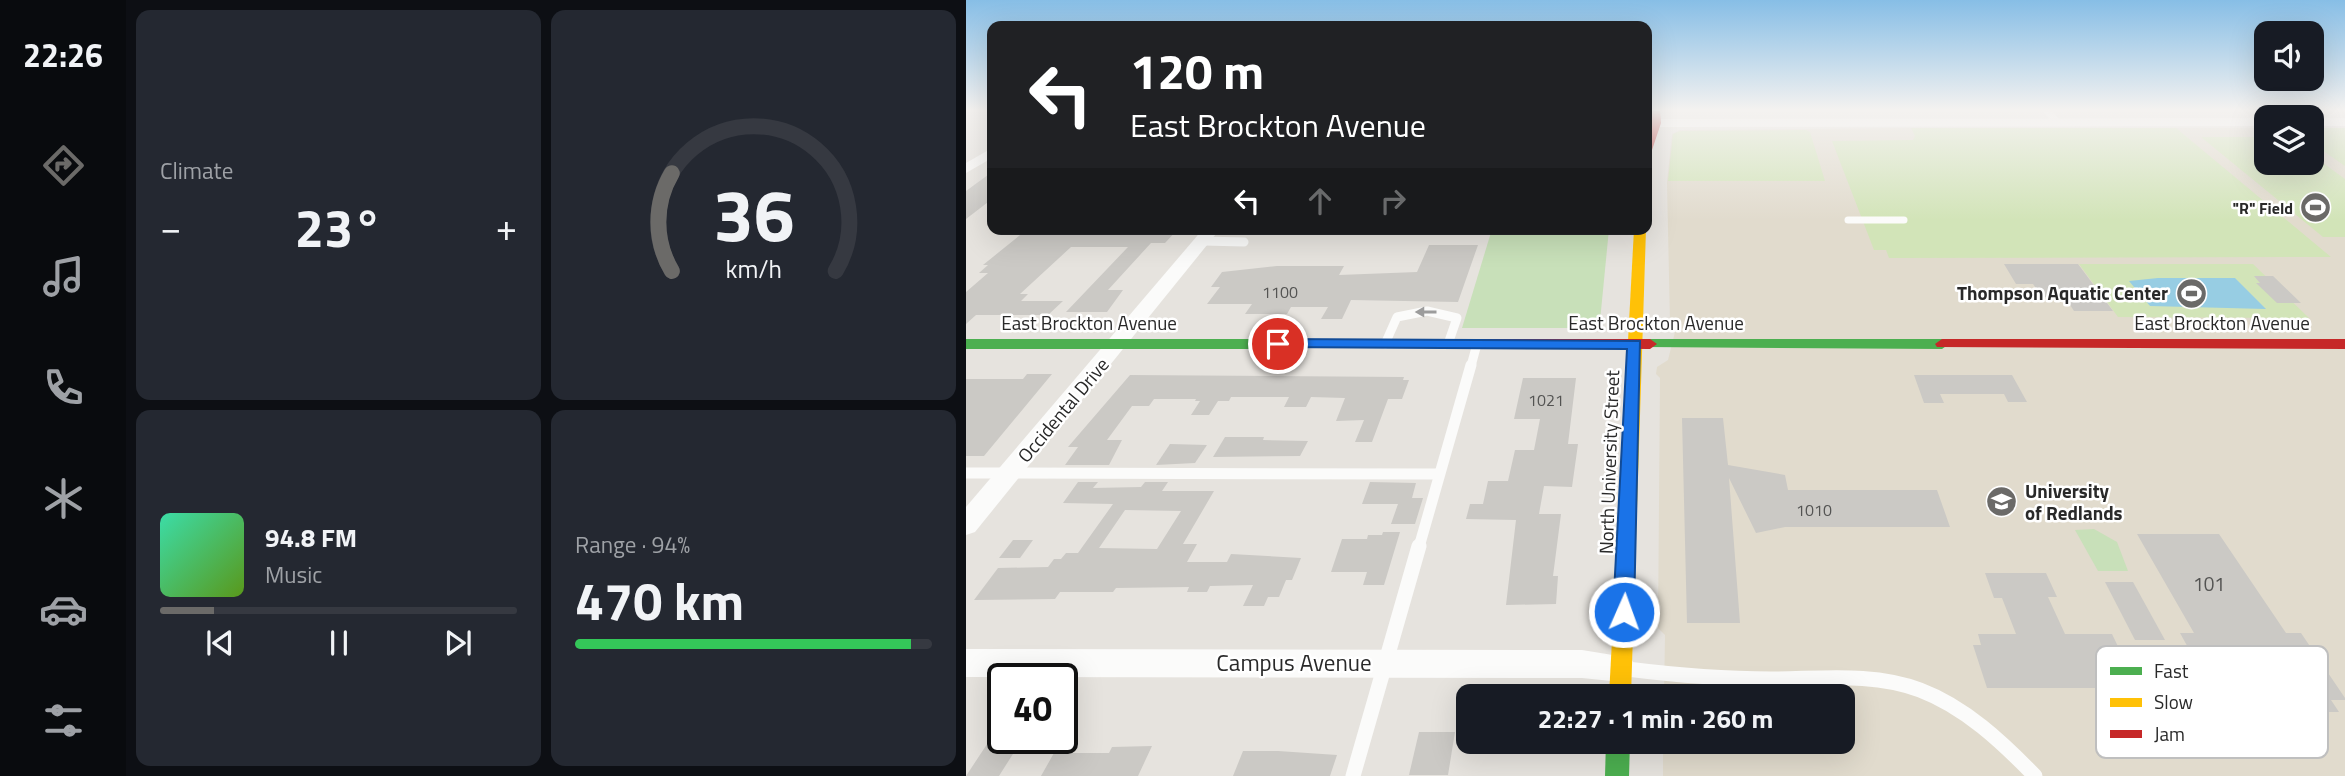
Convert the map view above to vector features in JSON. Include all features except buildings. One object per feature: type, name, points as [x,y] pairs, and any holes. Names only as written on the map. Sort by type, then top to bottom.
[{"type":"street","points":[[966,169],[987,155]]},
{"type":"street","name":"Occidental Drive","points":[[966,525],[1208,235]]},
{"type":"street","name":"North University Street","points":[[1621,682],[1640,235]]},
{"type":"street","name":"East Brockton Avenue","points":[[966,344],[2345,344]]},
{"type":"street","name":"Campus Avenue","points":[[966,663],[1582,664],[1621,682]]},
{"type":"street","points":[[1617,776],[1618,754]]},
{"type":"lane","points":[[1848,220],[1904,220]]},
{"type":"lane","points":[[1208,235],[1244,242]]},
{"type":"lane","points":[[1385,344],[1397,317],[1409,312],[1446,312],[1457,318],[1448,344]]},
{"type":"lane","points":[[1353,776],[1383,663],[1477,344]]},
{"type":"lane","points":[[966,473],[1439,474]]},
{"type":"lane","points":[[1621,682],[1739,679],[1885,681],[1920,690],[1948,704],[1976,724],[2035,776]]},
{"type":"shaded area","name":"University of Redlands","points":[[1671,147],[2254,147],[2254,175],[2324,175],[2324,147],[2345,147],[2345,776],[1663,776],[1663,754],[1855,754],[1855,684],[1664,684],[1665,635],[1658,628],[1660,378],[1656,374],[1657,367],[1668,360],[1676,328],[1670,323],[1667,182]]},
{"type":"green space","points":[[1672,147],[1815,147],[1825,181],[1668,181]]},
{"type":"green space","points":[[1834,147],[2199,147],[2331,257],[1889,258],[1886,250],[1874,250]]},
{"type":"green space","name":"\"R\" Field","points":[[2213,147],[2254,147],[2254,175],[2324,175],[2324,164],[2345,179],[2345,237],[2323,237]]},
{"type":"green space","points":[[2324,147],[2345,147],[2345,166],[2324,151]]},
{"type":"green space","points":[[1490,235],[1608,235],[1600,321],[1590,328],[1462,328]]},
{"type":"green space","name":"Thompson Aquatic Center","points":[[2079,264],[2253,264],[2309,318],[2118,317]]},
{"type":"green space","points":[[2094,529],[2117,542],[2128,571],[2098,571],[2075,530]]},
{"type":"water","points":[[2158,278],[2235,278],[2266,309],[2150,306],[2129,281]]},
{"type":"traffic: fast","points":[[966,344],[1305,344]]},
{"type":"traffic: fast","points":[[1650,344],[1942,344]]},
{"type":"traffic: fast","points":[[1617,776],[1618,754]]},
{"type":"traffic: slow","points":[[1621,684],[1640,235]]},
{"type":"traffic: jam","points":[[1305,344],[1650,344]]},
{"type":"traffic: jam","points":[[1942,344],[2345,344]]},
{"type":"place","name":"\"R\" Field","points":[[2316,208]]},
{"type":"place","name":"Thompson Aquatic Center","points":[[2191,293]]},
{"type":"place","name":"University of Redlands","points":[[2002,502]]},
{"type":"route","points":[[1278,344],[1635,344],[1624,612]]}]
